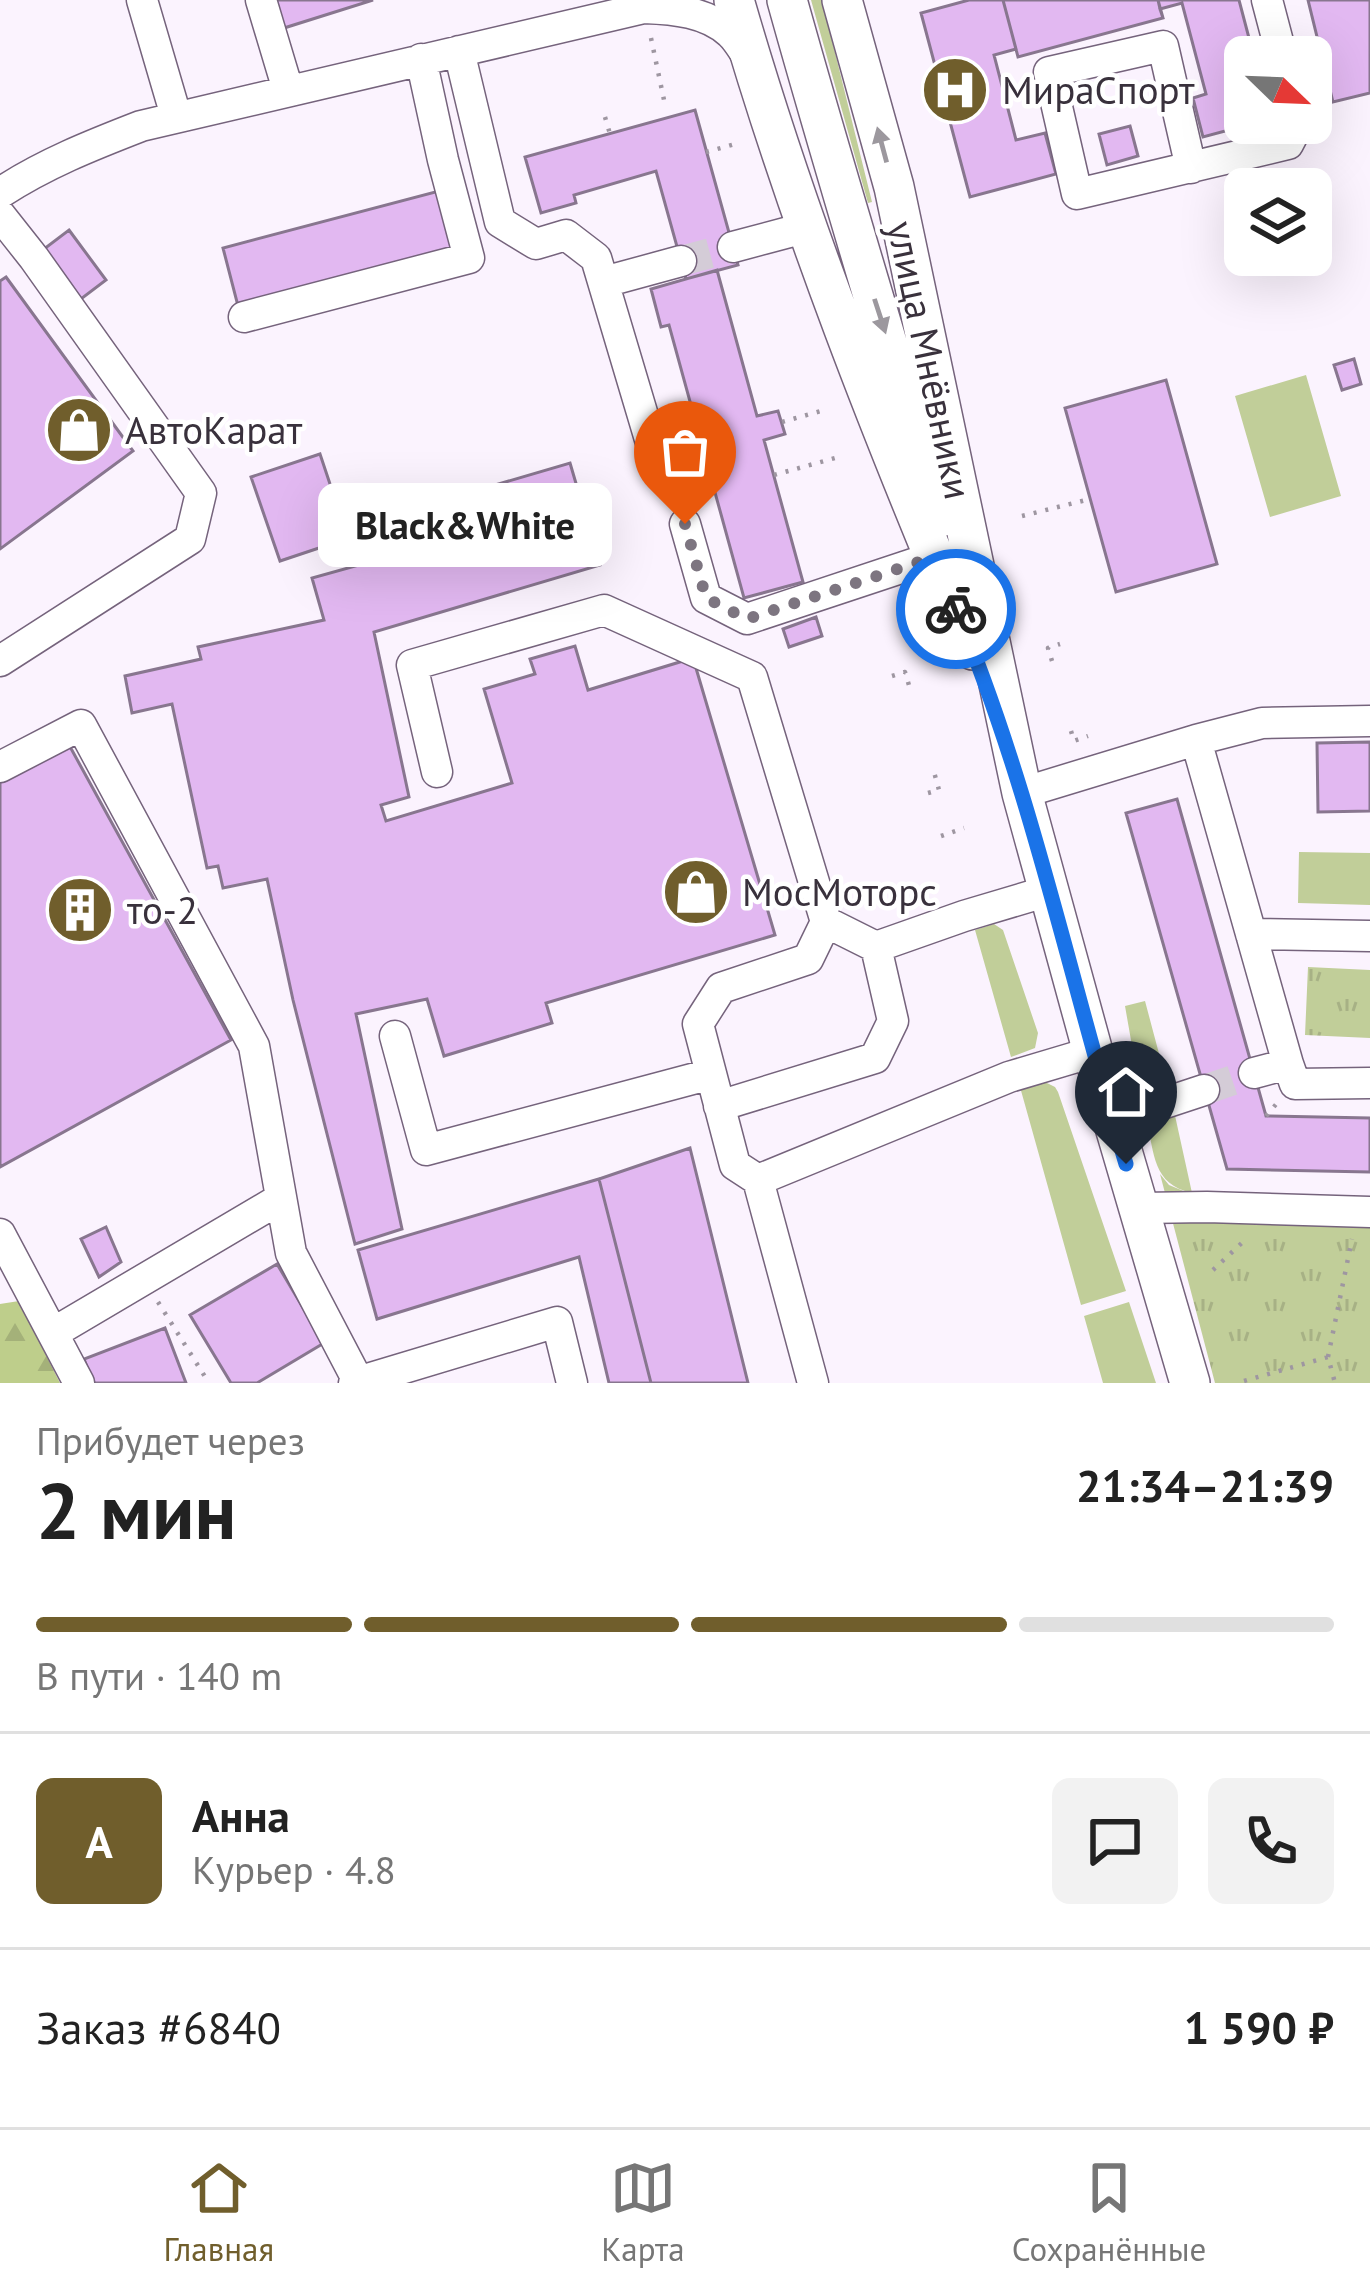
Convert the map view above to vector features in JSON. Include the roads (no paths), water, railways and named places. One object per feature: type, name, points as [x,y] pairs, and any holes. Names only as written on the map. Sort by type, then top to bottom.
[{"type":"main road","name":"улица Мнёвники","points":[[734,0],[849,346],[982,671]]},
{"type":"main road","name":"улица Мнёвники","points":[[787,0],[982,671],[1022,793]]},
{"type":"main road","name":"улица Мнёвники","points":[[842,0],[894,187],[1022,793],[1190,1383]]},
{"type":"street","points":[[142,0],[176,116]]},
{"type":"street","points":[[260,0],[288,90]]},
{"type":"street","points":[[1267,0],[1276,36]]},
{"type":"street","points":[[0,193],[77,150],[176,116],[421,59],[677,9],[731,33],[752,62]]},
{"type":"street","points":[[1190,167],[1162,46],[1049,72],[1077,194],[1190,167],[1284,144]]},
{"type":"street","points":[[459,51],[500,222],[536,244],[566,235],[596,258],[652,446]]},
{"type":"street","points":[[244,316],[469,258],[421,59]]},
{"type":"street","points":[[0,215],[201,493],[190,539],[0,661]]},
{"type":"street","points":[[733,247],[808,227]]},
{"type":"street","points":[[604,282],[681,261]]},
{"type":"street","points":[[685,524],[706,598],[747,619],[934,557]]},
{"type":"street","points":[[437,772],[412,665],[604,610],[752,677],[826,922],[808,959],[722,988],[698,1024],[735,1165],[758,1180],[813,1383]]},
{"type":"street","points":[[1022,793],[1262,723],[1370,721]]},
{"type":"street","points":[[0,766],[81,725],[254,1046],[291,1253],[356,1382],[557,1322],[572,1383]]},
{"type":"street","points":[[1196,740],[1295,1084],[1370,1083]]},
{"type":"street","points":[[826,922],[876,947],[1048,891]]},
{"type":"street","points":[[1251,934],[1370,936]]},
{"type":"street","points":[[719,1106],[875,1058],[893,1022],[876,947]]},
{"type":"street","points":[[395,1036],[426,1150],[711,1074]]},
{"type":"street","points":[[758,1180],[1009,1077],[1093,1052]]},
{"type":"street","points":[[1254,1073],[1288,1064]]},
{"type":"street","points":[[1112,1120],[1204,1090]]},
{"type":"street","points":[[53,1333],[280,1199]]},
{"type":"street","points":[[1140,1208],[1362,1220]]},
{"type":"street","points":[[0,1234],[79,1383]]},
{"type":"tunnel","points":[[681,261],[733,247]]},
{"type":"tunnel","points":[[1204,1090],[1254,1073]]},
{"type":"place","name":"МираСпорт","points":[[955,90]]},
{"type":"place","name":"АвтоКарат","points":[[79,430]]},
{"type":"place","name":"Black&White","points":[[685,524]]},
{"type":"place","name":"МосМоторс","points":[[696,892]]},
{"type":"place","name":"то-2","points":[[80,910]]}]
